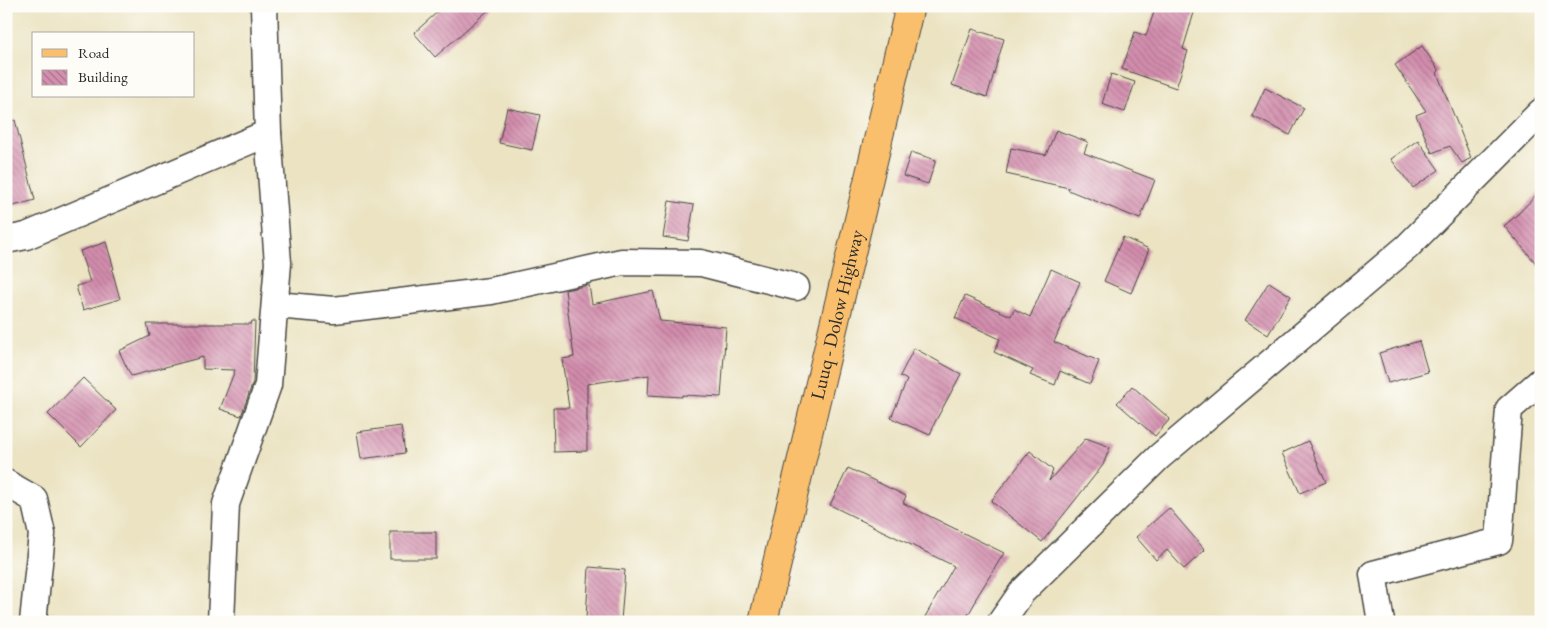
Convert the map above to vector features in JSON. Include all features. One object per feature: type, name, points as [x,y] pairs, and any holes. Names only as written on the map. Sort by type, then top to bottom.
[{"type":"main road","name":"Luuq - Dolow Highway","points":[[763,622],[910,6]]},
{"type":"street","points":[[221,622],[226,504],[268,385],[278,263],[268,134],[264,6]]},
{"type":"street","points":[[1001,622],[1022,592],[1159,457],[1407,247],[1541,112]]},
{"type":"street","points":[[6,240],[26,236],[268,134]]},
{"type":"street","points":[[275,305],[334,310],[481,293],[622,262],[701,263],[796,287]]},
{"type":"street","points":[[1381,622],[1372,574],[1499,541],[1509,409],[1541,381]]},
{"type":"street","points":[[6,483],[34,499],[42,534],[33,622]]},
{"type":"building","points":[[444,6],[493,6],[435,57],[414,33]]},
{"type":"building","points":[[1156,6],[1196,6],[1183,49],[1188,51],[1176,88],[1122,69],[1135,32],[1146,36]]},
{"type":"building","points":[[972,29],[1004,39],[987,97],[952,85]]},
{"type":"building","points":[[1422,46],[1439,71],[1437,73],[1471,158],[1462,163],[1450,146],[1432,153],[1416,115],[1426,111],[1395,65]]},
{"type":"building","points":[[1111,74],[1135,82],[1125,112],[1102,104]]},
{"type":"building","points":[[1265,88],[1304,108],[1290,135],[1252,116]]},
{"type":"building","points":[[507,108],[540,115],[532,150],[499,143]]},
{"type":"building","points":[[15,120],[35,200],[6,208],[6,121]]},
{"type":"building","points":[[1056,130],[1088,142],[1084,153],[1155,180],[1140,219],[1068,190],[1069,188],[1006,174],[1011,148],[1046,155]]},
{"type":"building","points":[[1418,140],[1439,170],[1413,188],[1391,159]]},
{"type":"building","points":[[911,152],[936,160],[928,184],[903,176]]},
{"type":"building","points":[[1541,190],[1541,269],[1504,226]]},
{"type":"building","points":[[669,201],[694,205],[688,241],[663,237]]},
{"type":"building","points":[[1123,237],[1149,249],[1131,293],[1104,281]]},
{"type":"building","points":[[106,242],[120,299],[83,310],[76,286],[90,282],[80,251]]},
{"type":"building","points":[[1051,269],[1080,282],[1054,342],[1099,361],[1090,384],[1060,371],[1055,385],[1030,375],[1033,370],[994,352],[1000,339],[955,318],[965,296],[1011,316],[1014,309],[1030,317]]},
{"type":"building","points":[[1269,282],[1291,296],[1268,335],[1245,320]]},
{"type":"building","points":[[589,285],[592,304],[653,291],[660,321],[726,327],[721,397],[648,395],[649,375],[587,384],[587,451],[554,452],[553,408],[569,408],[562,359],[574,357],[565,290]]},
{"type":"building","points":[[252,321],[255,321],[253,382],[241,416],[220,409],[235,370],[203,369],[203,357],[131,376],[119,351],[150,336],[147,324],[251,324]]},
{"type":"building","points":[[1419,341],[1428,372],[1388,383],[1379,353]]},
{"type":"building","points":[[914,348],[961,374],[930,435],[891,418],[907,380],[900,376]]},
{"type":"building","points":[[83,378],[116,410],[81,447],[48,414]]},
{"type":"building","points":[[1132,386],[1170,419],[1155,436],[1117,403]]},
{"type":"building","points":[[401,426],[405,453],[361,459],[357,432]]},
{"type":"building","points":[[1086,438],[1110,447],[1103,465],[1042,542],[991,501],[1030,451],[1053,470],[1049,481]]},
{"type":"building","points":[[1308,441],[1326,482],[1300,493],[1282,453]]},
{"type":"building","points":[[848,468],[906,496],[903,503],[1004,553],[975,600],[964,622],[922,622],[954,566],[830,505]]},
{"type":"building","points":[[1169,508],[1205,550],[1184,569],[1167,550],[1156,560],[1136,537]]},
{"type":"building","points":[[390,532],[436,532],[436,559],[390,559]]},
{"type":"building","points":[[589,567],[625,570],[621,621],[586,618]]}]
